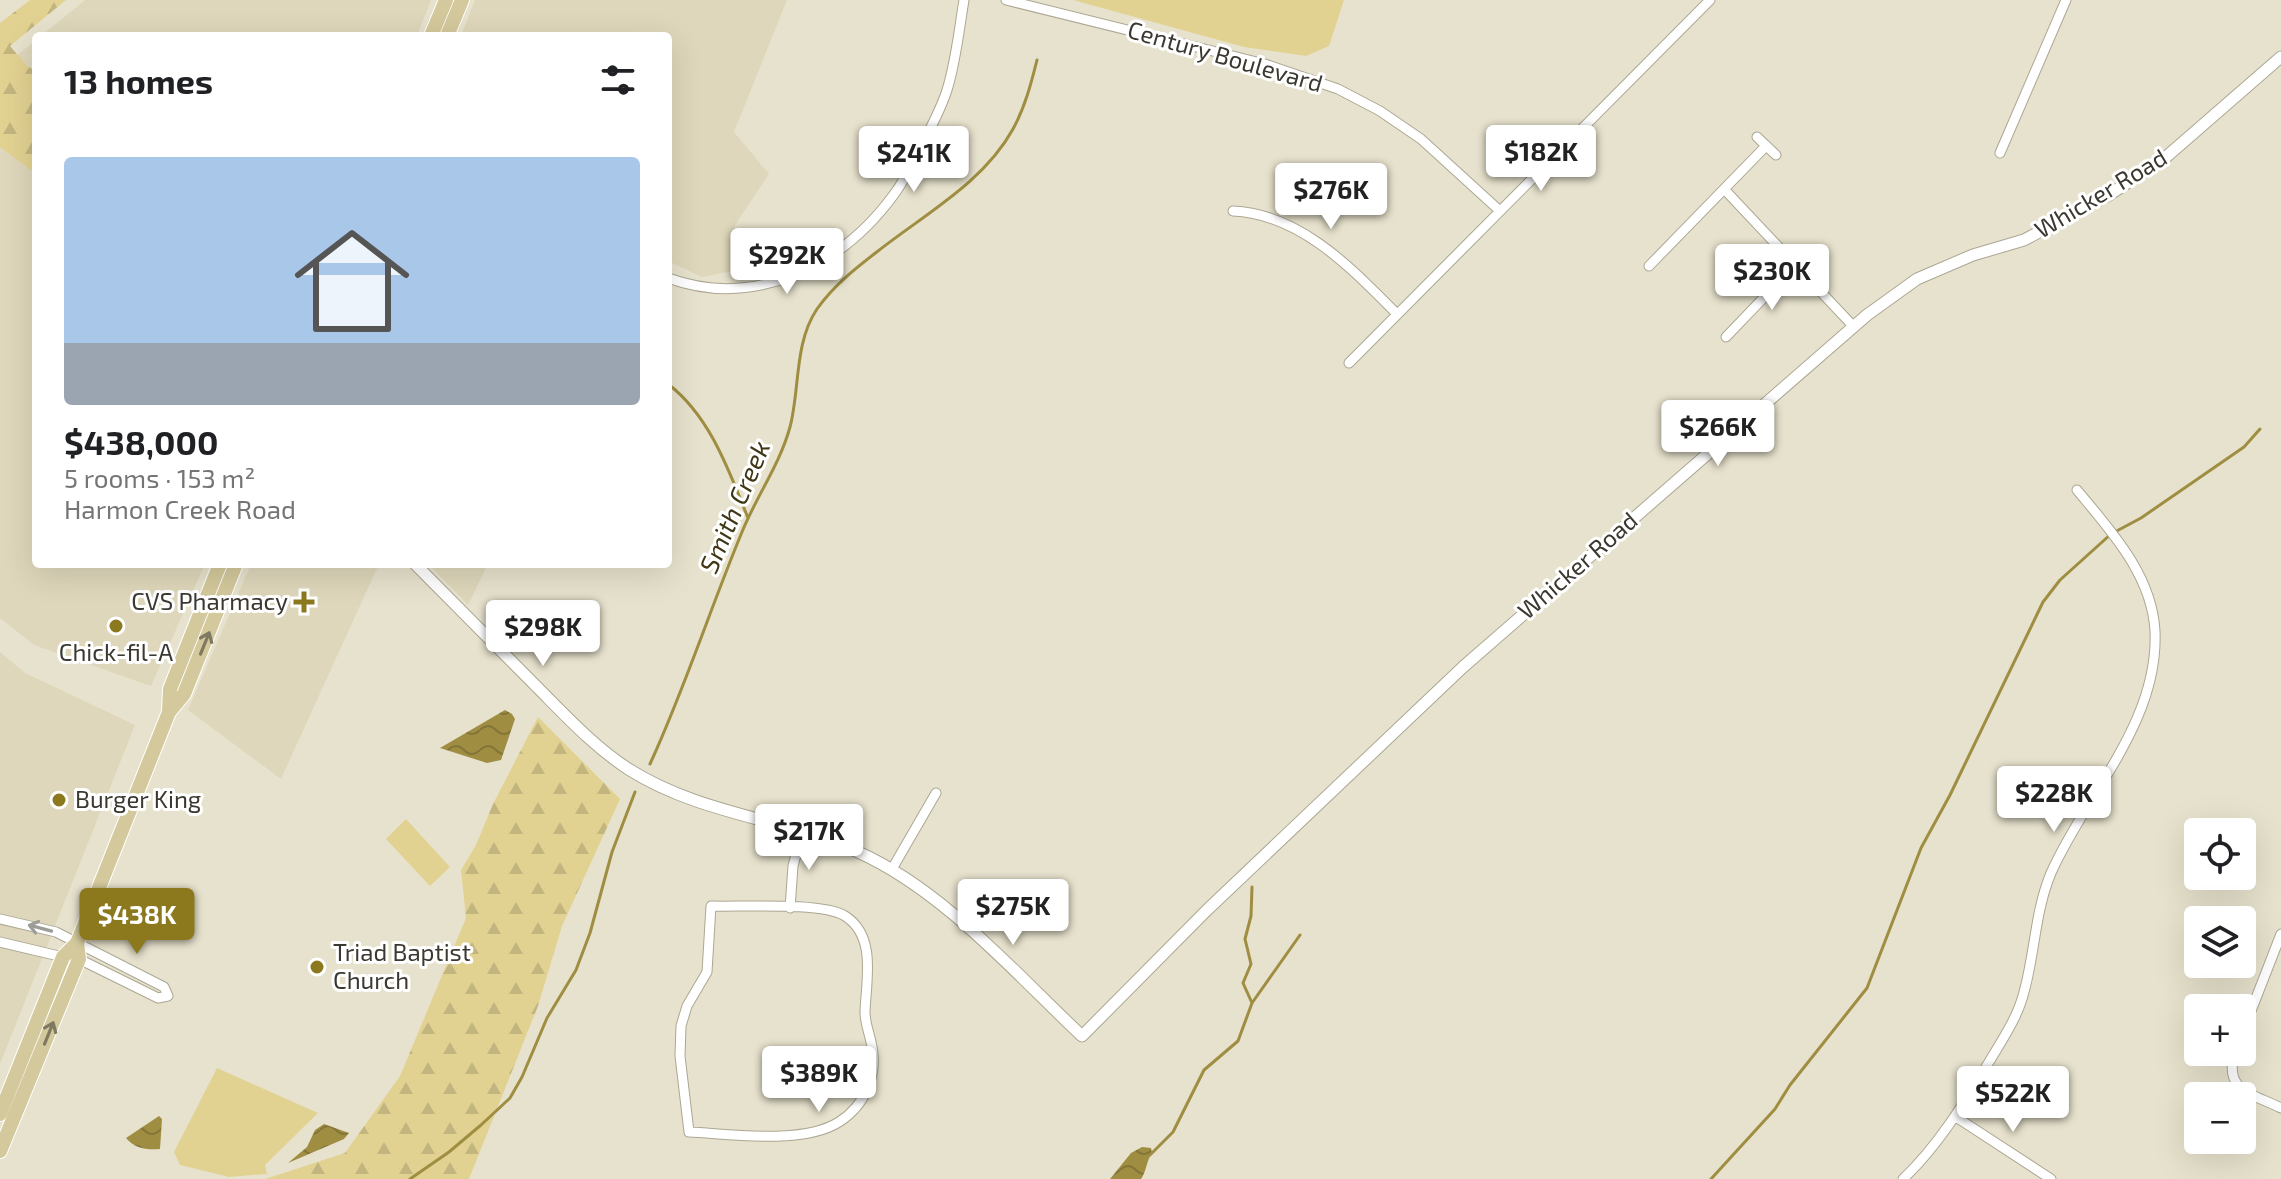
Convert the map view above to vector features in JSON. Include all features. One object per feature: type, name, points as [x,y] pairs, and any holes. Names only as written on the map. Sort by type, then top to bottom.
[{"type":"main road","points":[[433,32],[446,0]]},
{"type":"main road","points":[[449,32],[462,0]]},
{"type":"main road","points":[[169,712],[170,689],[218,568]]},
{"type":"main road","points":[[0,1114],[63,957],[77,943],[169,712],[184,694],[234,568]]},
{"type":"main road","points":[[0,1151],[79,959],[77,943]]},
{"type":"street","points":[[672,279],[719,288],[770,284],[813,267],[838,250],[872,219],[897,190],[943,103],[951,77],[964,0]]},
{"type":"street","name":"Century Boulevard","points":[[1006,0],[1265,64],[1338,89],[1380,111],[1421,139],[1500,211]]},
{"type":"street","points":[[1349,363],[1710,0]]},
{"type":"street","points":[[2000,153],[2066,0]]},
{"type":"street","name":"Whicker Road","points":[[892,869],[940,903],[1082,1036],[1196,920],[1463,667],[1854,327],[1917,279],[1973,255],[2024,240],[2109,195],[2166,157],[2281,57]]},
{"type":"street","points":[[1757,137],[1776,155]]},
{"type":"street","points":[[1649,266],[1766,146]]},
{"type":"street","points":[[1724,189],[1854,327]]},
{"type":"street","points":[[1233,211],[1258,214],[1317,241],[1397,314]]},
{"type":"street","points":[[1726,337],[1795,265]]},
{"type":"street","points":[[1903,1179],[1956,1117],[2012,1023],[2024,993],[2042,900],[2052,872],[2134,727],[2153,671],[2155,633],[2152,607],[2142,583],[2119,540],[2077,490]]},
{"type":"street","points":[[419,568],[579,729],[626,767],[694,802],[847,847],[892,869],[936,793]]},
{"type":"street","points":[[790,908],[793,866],[802,832]]},
{"type":"street","points":[[711,906],[790,908],[839,913],[861,933],[868,977],[866,1025],[873,1055],[866,1094],[841,1121],[817,1132],[782,1136],[689,1132],[680,1056],[681,1026],[687,1006],[707,972],[711,906]]},
{"type":"street","points":[[0,919],[56,932],[164,987],[168,996],[158,998],[79,959],[0,942]]},
{"type":"street","points":[[2256,998],[2281,934]]},
{"type":"street","points":[[2233,1066],[2231,1075],[2235,1083],[2281,1108]]},
{"type":"street","points":[[1956,1117],[2051,1179]]},
{"type":"shaded area","points":[[85,0],[431,0],[419,32],[46,32]]},
{"type":"shaded area","points":[[475,0],[787,0],[734,132],[769,174],[735,225],[733,271],[702,277],[672,263],[672,32],[463,32]]},
{"type":"shaded area","points":[[32,43],[32,568],[203,568],[151,686],[34,645],[0,618],[0,69]]},
{"type":"shaded area","points":[[249,568],[377,568],[281,779],[188,710]]},
{"type":"shaded area","points":[[432,568],[486,568],[468,605]]},
{"type":"shaded area","points":[[0,652],[25,673],[135,725],[0,1064]]},
{"type":"green space","points":[[30,0],[66,0],[10,46],[32,69],[32,171],[0,147],[0,23]]},
{"type":"green space","points":[[1073,0],[1344,0],[1329,46],[1306,56],[1244,47]]},
{"type":"green space","points":[[538,717],[620,799],[562,926],[538,1006],[469,1179],[265,1179],[345,1153],[400,1076],[466,918],[461,870]]},
{"type":"green space","points":[[406,819],[450,867],[430,886],[386,839]]},
{"type":"green space","points":[[217,1068],[318,1113],[265,1165],[267,1174],[229,1177],[180,1165],[174,1152]]},
{"type":"water","points":[[505,710],[515,719],[501,760],[487,763],[440,748]]},
{"type":"water","points":[[159,1116],[162,1119],[160,1149],[142,1148],[126,1138]]},
{"type":"water","points":[[324,1124],[349,1133],[344,1139],[288,1163],[307,1147],[315,1130]]},
{"type":"water","points":[[1142,1147],[1151,1148],[1152,1153],[1141,1179],[1110,1179],[1131,1153]]},
{"type":"waterway","name":"Smith Creek","points":[[650,764],[742,532],[786,441],[804,336],[817,309],[846,277],[952,196],[986,165],[1001,148],[1017,121],[1037,60]]},
{"type":"waterway","points":[[672,387],[696,412],[717,445],[748,518]]},
{"type":"waterway","points":[[1711,1179],[1775,1109],[1790,1085],[1867,988],[1921,848],[1950,795],[2043,602],[2060,580],[2111,534],[2141,518],[2244,447],[2260,429]]},
{"type":"waterway","name":"Smith Creek","points":[[410,1179],[449,1152],[510,1098],[547,1018],[576,970],[590,933],[612,852],[635,792]]},
{"type":"waterway","points":[[1150,1155],[1173,1132],[1204,1070],[1238,1041],[1252,1003],[1243,983],[1251,964],[1245,939],[1251,916],[1252,887]]},
{"type":"waterway","points":[[1252,1003],[1300,935]]},
{"type":"place","name":"CVS Pharmacy","points":[[304,602]]},
{"type":"place","name":"Chick-fil-A","points":[[116,626]]},
{"type":"place","name":"Burger King","points":[[59,800]]},
{"type":"place","name":"Triad Baptist Church","points":[[317,967]]}]
